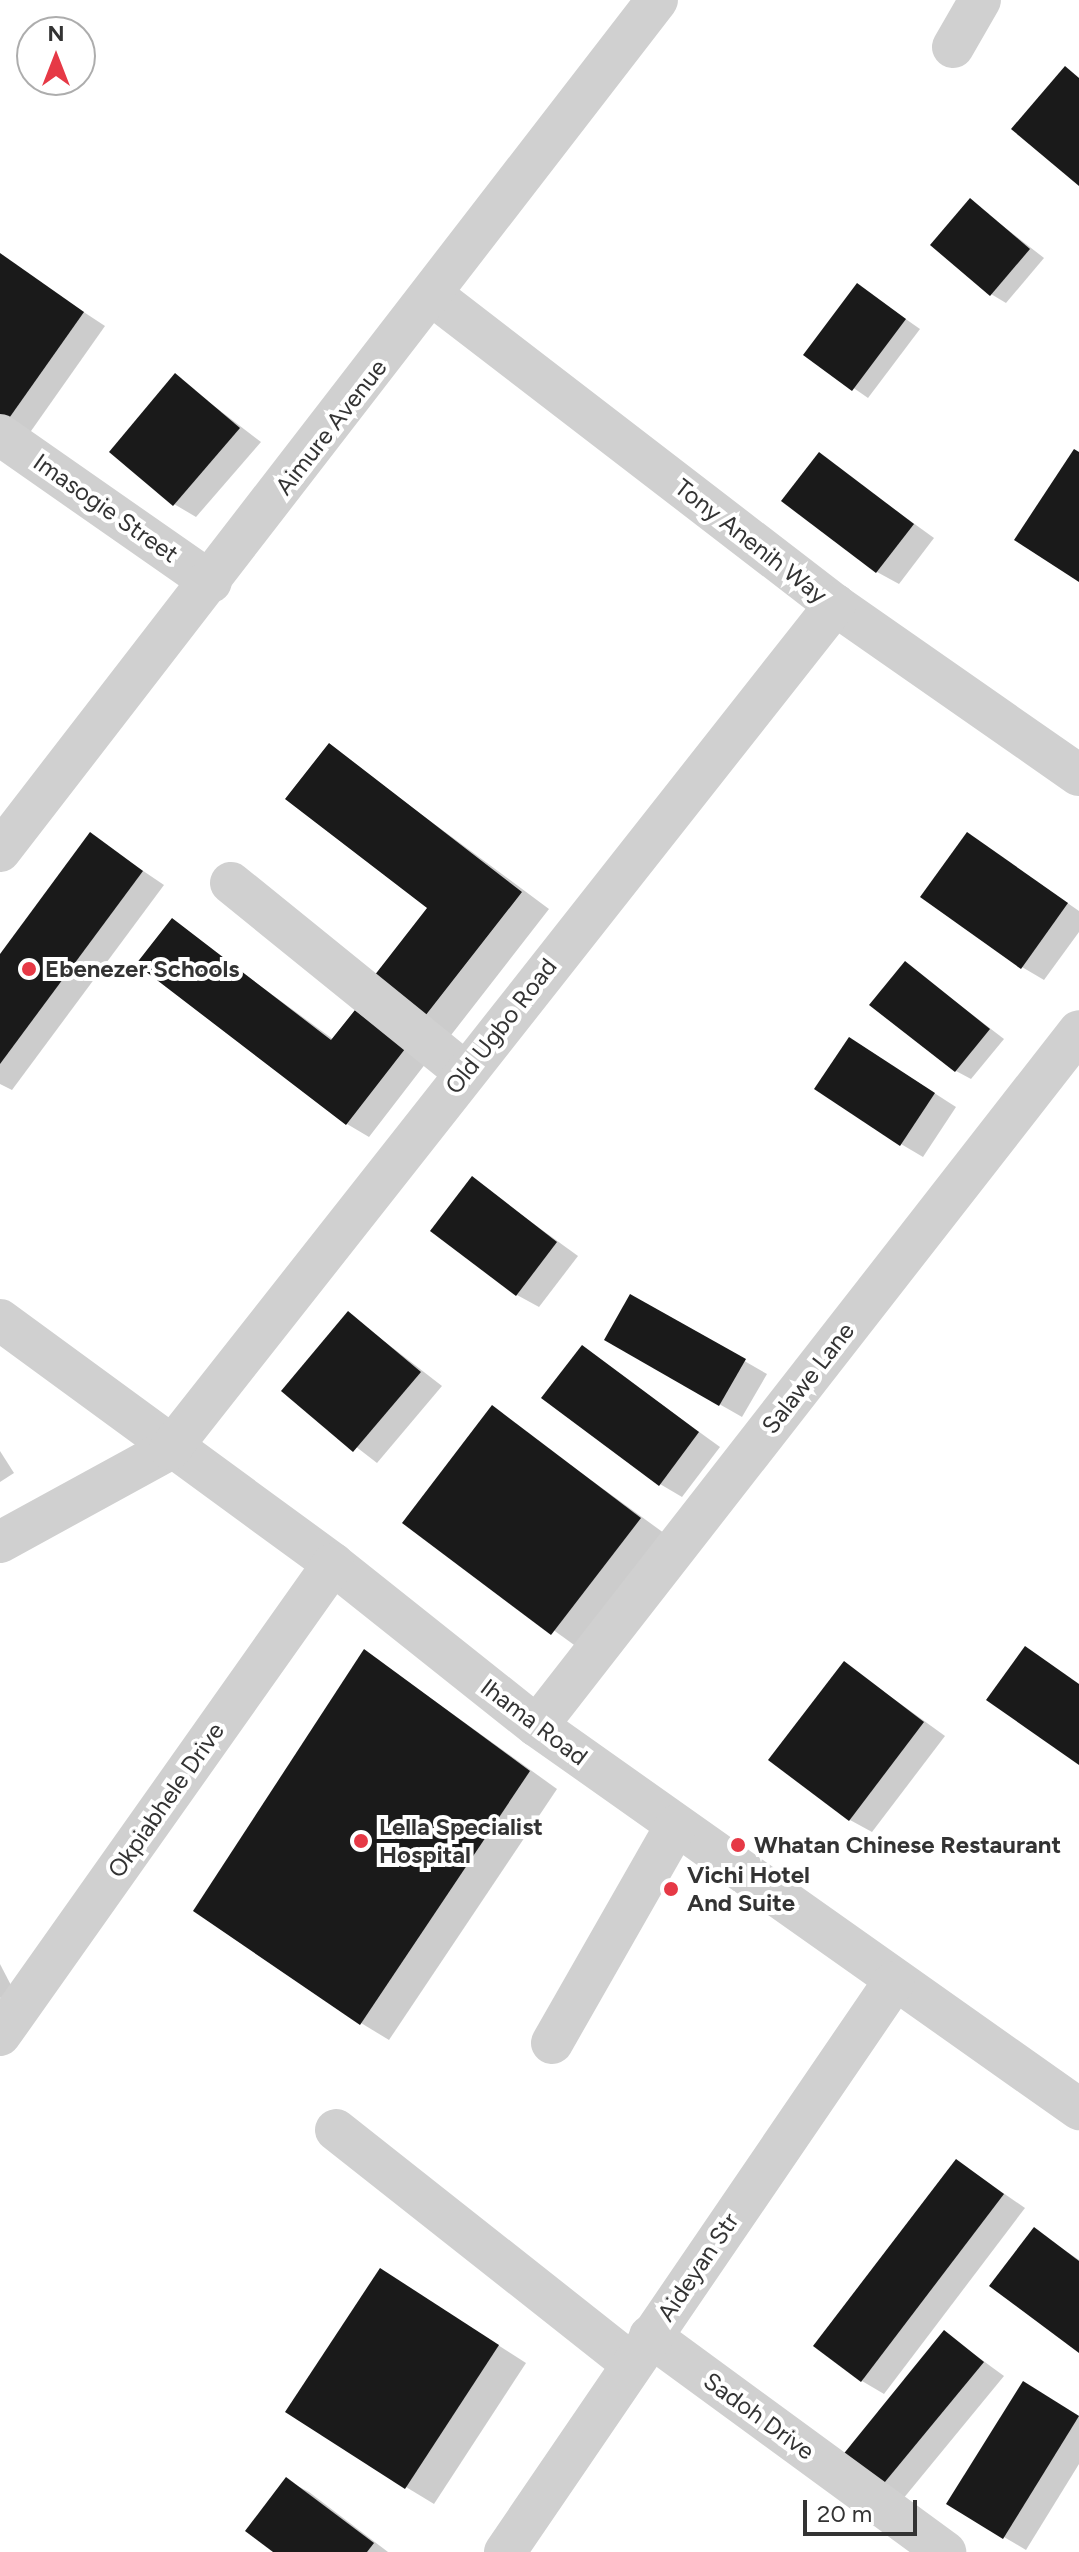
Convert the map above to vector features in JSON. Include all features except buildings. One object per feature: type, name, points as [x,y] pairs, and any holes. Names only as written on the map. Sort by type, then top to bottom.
[{"type":"street","name":"Aimure Avenue","points":[[0,851],[211,582],[657,0]]},
{"type":"street","points":[[953,47],[980,0]]},
{"type":"street","name":"Tony Anenih Way","points":[[432,295],[835,605],[1079,775]]},
{"type":"street","name":"Imasogie Street","points":[[0,435],[211,582]]},
{"type":"street","name":"Old Ugbo Road","points":[[170,1449],[835,605]]},
{"type":"street","points":[[231,883],[464,1072]]},
{"type":"street","name":"Salawe Lane","points":[[537,1726],[1079,1031]]},
{"type":"street","name":"Ihama Road","points":[[0,1320],[170,1449],[333,1564],[537,1726],[893,1983],[1079,2109]]},
{"type":"street","points":[[0,1542],[170,1449]]},
{"type":"street","name":"Okpiabhele Drive","points":[[0,2035],[333,1564]]},
{"type":"street","points":[[552,2043],[676,1826]]},
{"type":"street","name":"Aideyan Str","points":[[505,2552],[893,1983]]},
{"type":"street","name":"Sadoh Drive","points":[[336,2130],[641,2350],[945,2552]]},
{"type":"place","name":"Ebenezer Schools","points":[[29,969]]},
{"type":"place","name":"Lella Specialist Hospital","points":[[361,1841]]},
{"type":"place","name":"Whatan Chinese Restaurant","points":[[738,1845]]},
{"type":"place","name":"Vichi Hotel And Suite","points":[[671,1889]]}]
